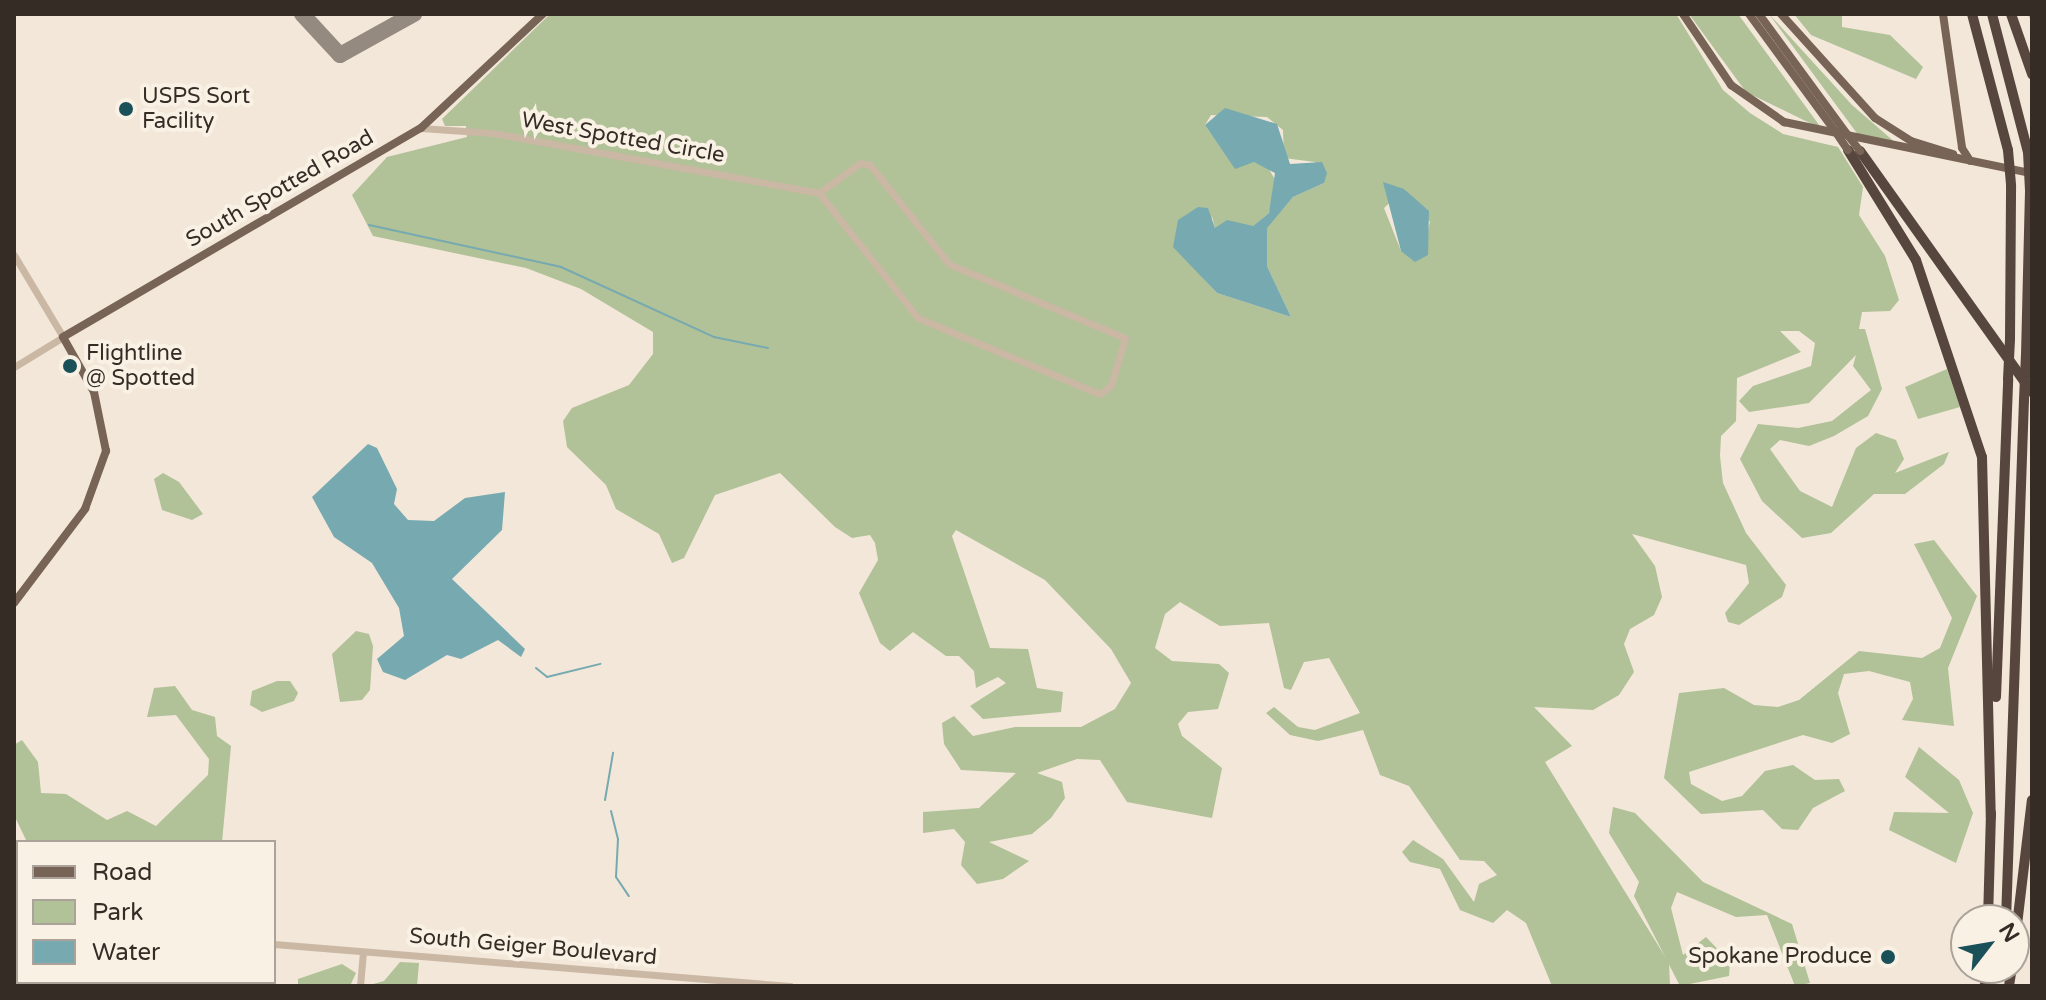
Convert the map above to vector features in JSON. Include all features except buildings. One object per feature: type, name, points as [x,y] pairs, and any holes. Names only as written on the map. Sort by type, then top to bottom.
[{"type":"highway","points":[[1972,14],[2008,150],[2011,186],[2010,339],[1988,904]]},
{"type":"highway","points":[[1992,14],[2028,152],[2030,190],[2028,396],[2007,904]]},
{"type":"highway","points":[[2011,14],[2032,74]]},
{"type":"highway","points":[[1854,151],[1921,271],[1982,457],[1991,817]]},
{"type":"highway","points":[[1854,151],[2028,396]]},
{"type":"highway","points":[[2020,904],[2032,800]]},
{"type":"main road","name":"South Spotted Road","points":[[63,337],[421,128],[543,14]]},
{"type":"main road","points":[[1683,14],[1722,73],[1764,112],[1819,134],[2032,171]]},
{"type":"main road","points":[[1749,14],[1835,131],[1854,151]]},
{"type":"main road","points":[[1759,14],[1846,133],[1854,151]]},
{"type":"main road","points":[[1781,14],[1875,118],[1936,150],[1969,160]]},
{"type":"main road","points":[[1943,14],[1960,125],[1969,160]]},
{"type":"main road","points":[[1936,150],[1954,143],[1960,125]]},
{"type":"main road","points":[[14,603],[85,509],[106,451],[94,392],[63,337]]},
{"type":"street","name":"West Spotted Circle","points":[[421,128],[493,133],[819,193]]},
{"type":"street","points":[[860,163],[870,165],[949,264],[1125,338],[1111,385],[1100,394],[918,318],[819,193],[860,163]]},
{"type":"street","points":[[14,255],[63,337]]},
{"type":"street","name":"South Spotted Road","points":[[14,367],[63,337]]},
{"type":"street","name":"South Geiger Boulevard","points":[[276,944],[790,986]]},
{"type":"street","points":[[360,986],[363,952]]},
{"type":"green space","points":[[550,14],[1676,14],[1723,90],[1750,113],[1783,134],[1838,147],[1863,187],[1859,215],[1885,256],[1899,300],[1890,311],[1862,312],[1859,329],[1865,329],[1882,389],[1868,416],[1834,436],[1809,446],[1780,440],[1770,449],[1800,491],[1832,507],[1856,448],[1876,433],[1896,440],[1904,459],[1895,473],[1949,452],[1944,464],[1905,494],[1874,494],[1831,533],[1802,538],[1762,501],[1740,459],[1758,424],[1798,428],[1832,421],[1871,390],[1853,366],[1856,355],[1809,403],[1749,412],[1739,401],[1753,386],[1811,366],[1815,343],[1799,331],[1780,331],[1801,352],[1737,378],[1736,421],[1721,436],[1720,456],[1723,483],[1746,533],[1786,585],[1782,597],[1739,625],[1728,622],[1725,613],[1749,583],[1746,565],[1632,534],[1655,566],[1662,597],[1654,615],[1630,629],[1624,644],[1634,672],[1619,695],[1593,710],[1534,707],[1572,746],[1545,762],[1669,963],[1670,986],[1552,986],[1526,923],[1507,910],[1493,923],[1460,910],[1440,869],[1410,862],[1402,852],[1413,840],[1443,859],[1474,902],[1479,884],[1497,875],[1484,861],[1460,860],[1409,786],[1380,775],[1363,730],[1318,741],[1290,735],[1266,713],[1274,707],[1298,727],[1315,730],[1360,713],[1329,658],[1304,662],[1291,690],[1284,688],[1269,623],[1220,626],[1180,602],[1165,614],[1155,648],[1172,661],[1219,664],[1229,673],[1218,709],[1188,712],[1178,724],[1182,736],[1222,768],[1212,818],[1127,802],[1100,760],[1077,759],[1037,773],[1062,782],[1065,798],[1051,818],[1032,834],[989,842],[1029,861],[1003,879],[977,884],[961,865],[965,842],[954,829],[923,833],[923,812],[979,808],[1016,773],[961,770],[944,744],[942,723],[954,716],[973,736],[1015,727],[1081,727],[1115,709],[1131,683],[1111,649],[1045,580],[956,530],[952,536],[990,648],[1028,649],[1037,688],[1063,692],[1061,712],[983,719],[970,706],[1006,683],[998,677],[976,688],[974,671],[959,656],[946,656],[913,632],[890,651],[880,643],[859,593],[878,560],[875,543],[870,535],[852,538],[835,527],[780,473],[715,495],[684,558],[672,563],[659,534],[616,509],[606,485],[567,447],[563,421],[572,408],[629,385],[653,354],[653,332],[581,289],[526,268],[373,236],[352,195],[387,157],[467,137],[466,126],[445,126],[442,119]],"holes":[[[1211,115],[1267,117],[1283,130],[1284,158],[1315,162],[1324,183],[1293,197],[1267,227],[1267,266],[1291,317],[1217,293],[1202,277],[1212,216],[1215,228],[1253,226],[1269,213],[1277,183],[1266,164],[1228,158],[1205,125]],[[1404,189],[1430,222],[1425,244],[1401,251],[1384,208]]]},
{"type":"green space","points":[[1689,14],[1738,14],[1822,129],[1746,92]]},
{"type":"green space","points":[[1769,14],[1852,105],[1897,144],[1859,136]]},
{"type":"green space","points":[[1794,14],[1842,14],[1842,27],[1890,35],[1923,67],[1916,79],[1811,35]]},
{"type":"green space","points":[[1947,369],[1960,407],[1918,419],[1905,387]]},
{"type":"green space","points":[[163,473],[179,482],[203,514],[192,520],[162,510],[154,479]]},
{"type":"green space","points":[[1934,540],[1977,596],[1948,668],[1954,726],[1902,720],[1913,699],[1910,682],[1869,671],[1844,674],[1838,693],[1850,734],[1832,743],[1803,735],[1689,772],[1691,784],[1722,801],[1742,796],[1765,771],[1793,765],[1815,780],[1839,779],[1845,791],[1813,808],[1798,830],[1782,829],[1763,810],[1701,814],[1664,778],[1679,693],[1724,688],[1754,705],[1778,707],[1799,700],[1859,651],[1922,658],[1940,648],[1952,618],[1914,544]]},
{"type":"green space","points":[[356,631],[369,634],[373,646],[370,690],[362,700],[340,702],[332,654]]},
{"type":"green space","points":[[277,681],[290,681],[298,693],[294,701],[262,712],[250,705],[252,691]]},
{"type":"green space","points":[[175,686],[192,710],[215,717],[217,736],[231,746],[222,840],[26,840],[14,815],[14,745],[22,740],[38,762],[41,793],[66,794],[107,820],[127,811],[156,826],[208,775],[209,759],[176,715],[147,717],[154,688]]},
{"type":"green space","points":[[1919,747],[1959,780],[1973,813],[1956,863],[1889,830],[1894,812],[1949,813],[1905,777]]},
{"type":"green space","points":[[1613,807],[1635,813],[1703,882],[1792,924],[1810,983],[1795,986],[1767,915],[1736,917],[1677,892],[1671,908],[1683,955],[1706,937],[1730,962],[1729,976],[1680,986],[1634,896],[1639,882],[1609,833]]},
{"type":"green space","points":[[400,962],[419,963],[417,986],[366,986],[384,981]]},
{"type":"green space","points":[[342,964],[356,973],[350,986],[298,986],[298,979]]},
{"type":"water","points":[[1225,108],[1277,124],[1290,164],[1322,162],[1327,173],[1324,183],[1293,197],[1267,228],[1267,266],[1291,317],[1217,293],[1173,247],[1178,220],[1198,207],[1208,208],[1215,228],[1227,220],[1253,226],[1269,213],[1275,173],[1254,162],[1235,169],[1205,125]]},
{"type":"water","points":[[1383,182],[1404,189],[1429,211],[1428,255],[1415,262],[1401,251]]},
{"type":"water","points":[[368,444],[377,448],[397,489],[394,504],[408,520],[434,521],[465,498],[505,492],[502,530],[452,579],[525,649],[521,657],[498,640],[461,659],[447,655],[405,680],[383,672],[377,659],[404,636],[399,608],[372,563],[334,537],[312,497]]},
{"type":"waterway","points":[[369,225],[561,267],[714,337],[768,348]]},
{"type":"waterway","points":[[536,668],[547,677],[600,664]]},
{"type":"waterway","points":[[605,800],[613,753]]},
{"type":"waterway","points":[[611,811],[618,839],[616,877],[629,896]]},
{"type":"taxiway","points":[[302,14],[340,55],[414,14]]},
{"type":"place","name":"USPS Sort Facility","points":[[126,109]]},
{"type":"place","name":"Flightline @ Spotted","points":[[70,366]]},
{"type":"place","name":"Spokane Produce","points":[[1888,957]]}]
